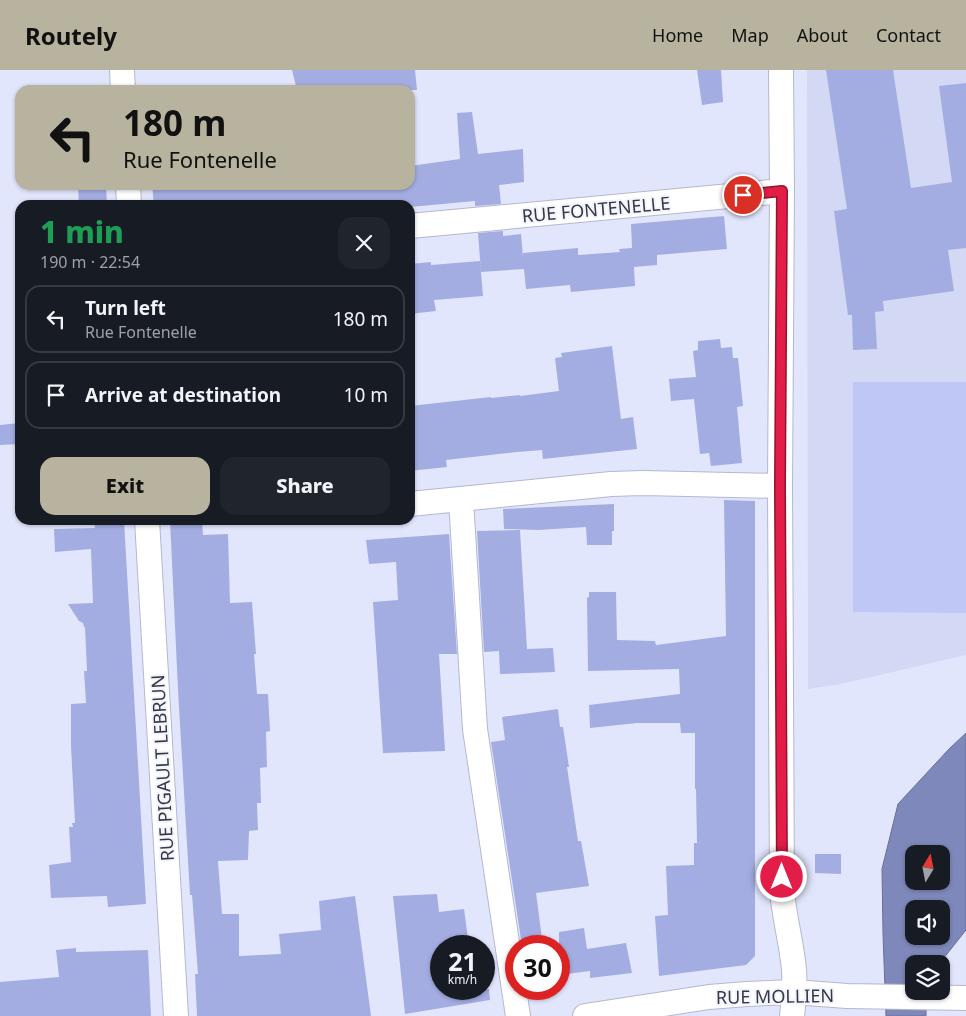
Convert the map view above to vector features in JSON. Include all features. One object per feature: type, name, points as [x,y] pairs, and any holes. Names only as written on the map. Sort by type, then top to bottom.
[{"type":"street","points":[[122,70],[123,85]]},
{"type":"street","points":[[781,70],[780,486],[782,891],[785,921],[793,960],[794,992],[792,1016]]},
{"type":"street","name":"RUE FONTENELLE","points":[[415,226],[782,191]]},
{"type":"street","points":[[415,504],[611,484],[780,486]]},
{"type":"street","points":[[461,500],[475,729],[518,1016]]},
{"type":"street","name":"RUE PIGAULT LEBRUN","points":[[147,525],[176,1016]]},
{"type":"street","name":"RUE MOLLIEN","points":[[585,1016],[709,997],[747,994],[794,992],[847,996],[966,998]]},
{"type":"shaded area","points":[[807,70],[966,70],[966,655],[841,684],[808,689]]},
{"type":"shaded area","points":[[853,382],[966,382],[966,613],[853,612]]},
{"type":"shaded area","points":[[966,733],[966,930],[946,955],[905,955],[905,1000],[926,1000],[926,1016],[886,1016],[882,869],[898,804]]},
{"type":"building","points":[[292,70],[415,70],[417,90],[415,90],[415,85],[296,85]]},
{"type":"building","points":[[697,70],[721,70],[723,102],[702,105]]},
{"type":"building","points":[[826,70],[893,70],[911,188],[952,182],[939,86],[966,83],[966,248],[948,250],[954,291],[883,301],[884,311],[875,312],[877,349],[853,350],[852,315],[848,315],[834,211],[847,209]]},
{"type":"building","points":[[472,112],[478,154],[523,149],[524,182],[499,185],[501,204],[475,206],[475,201],[415,207],[415,200],[154,200],[152,190],[415,190],[415,165],[460,159],[457,113]]},
{"type":"building","points":[[78,190],[106,190],[107,200],[79,200]]},
{"type":"building","points":[[724,216],[727,249],[657,255],[657,265],[634,267],[635,286],[571,292],[570,285],[526,289],[524,269],[481,272],[478,233],[503,231],[503,236],[521,234],[523,257],[523,253],[578,248],[578,255],[620,252],[619,249],[632,248],[631,224]]},
{"type":"building","points":[[480,261],[483,296],[434,300],[436,311],[415,313],[415,264],[431,262],[431,265]]},
{"type":"building","points":[[720,339],[721,348],[732,347],[733,358],[738,358],[743,406],[737,407],[742,463],[711,466],[709,453],[700,454],[694,399],[671,401],[669,379],[696,377],[693,351],[698,350],[698,341]]},
{"type":"building","points":[[612,346],[621,419],[633,417],[637,449],[543,459],[542,450],[517,452],[446,460],[447,467],[415,470],[415,405],[559,391],[555,358],[562,357],[561,353]]},
{"type":"building","points":[[15,424],[15,444],[0,445],[0,425]]},
{"type":"building","points":[[724,500],[755,501],[755,956],[746,965],[659,976],[655,916],[668,915],[666,866],[694,865],[694,843],[697,843],[695,733],[681,733],[680,723],[637,723],[590,728],[589,705],[680,694],[679,669],[588,671],[587,598],[589,597],[589,592],[616,592],[617,640],[655,641],[656,645],[726,636]]},
{"type":"building","points":[[614,504],[612,545],[587,545],[586,527],[538,530],[504,529],[503,509]]},
{"type":"building","points":[[95,525],[124,525],[146,904],[108,907],[107,896],[51,898],[49,865],[71,862],[69,827],[73,827],[72,823],[75,823],[71,704],[86,703],[84,671],[87,671],[85,627],[68,604],[93,603],[91,549],[55,552],[54,529],[95,528]]},
{"type":"building","points":[[170,525],[202,525],[203,535],[228,534],[230,603],[252,602],[257,694],[268,694],[270,731],[266,732],[267,767],[260,768],[261,803],[257,803],[258,830],[249,831],[248,860],[218,861],[222,914],[239,914],[239,956],[281,954],[279,934],[321,930],[319,901],[355,896],[371,1016],[197,1016],[195,974],[198,974],[192,895],[190,895]]},
{"type":"building","points":[[520,530],[527,649],[553,648],[555,672],[500,674],[499,651],[484,652],[477,531]]},
{"type":"building","points":[[449,534],[457,654],[439,654],[445,751],[383,753],[373,602],[398,600],[396,562],[369,564],[366,540]]},
{"type":"building","points":[[558,709],[560,727],[563,727],[578,841],[581,841],[589,886],[536,893],[542,935],[520,935],[491,742],[505,740],[502,717]]},
{"type":"building","points":[[815,854],[841,854],[841,874],[815,873]]},
{"type":"building","points":[[437,894],[439,912],[464,909],[468,935],[430,935],[430,1000],[490,1000],[405,1014],[393,896]]},
{"type":"building","points":[[584,928],[587,949],[626,943],[632,973],[590,978],[590,971],[570,974],[570,935],[559,935],[559,932]]},
{"type":"building","points":[[76,948],[76,952],[148,950],[151,1016],[0,1016],[0,982],[59,977],[56,950]]},
{"type":"route","points":[[743,195],[782,191],[780,486],[782,877]]}]
